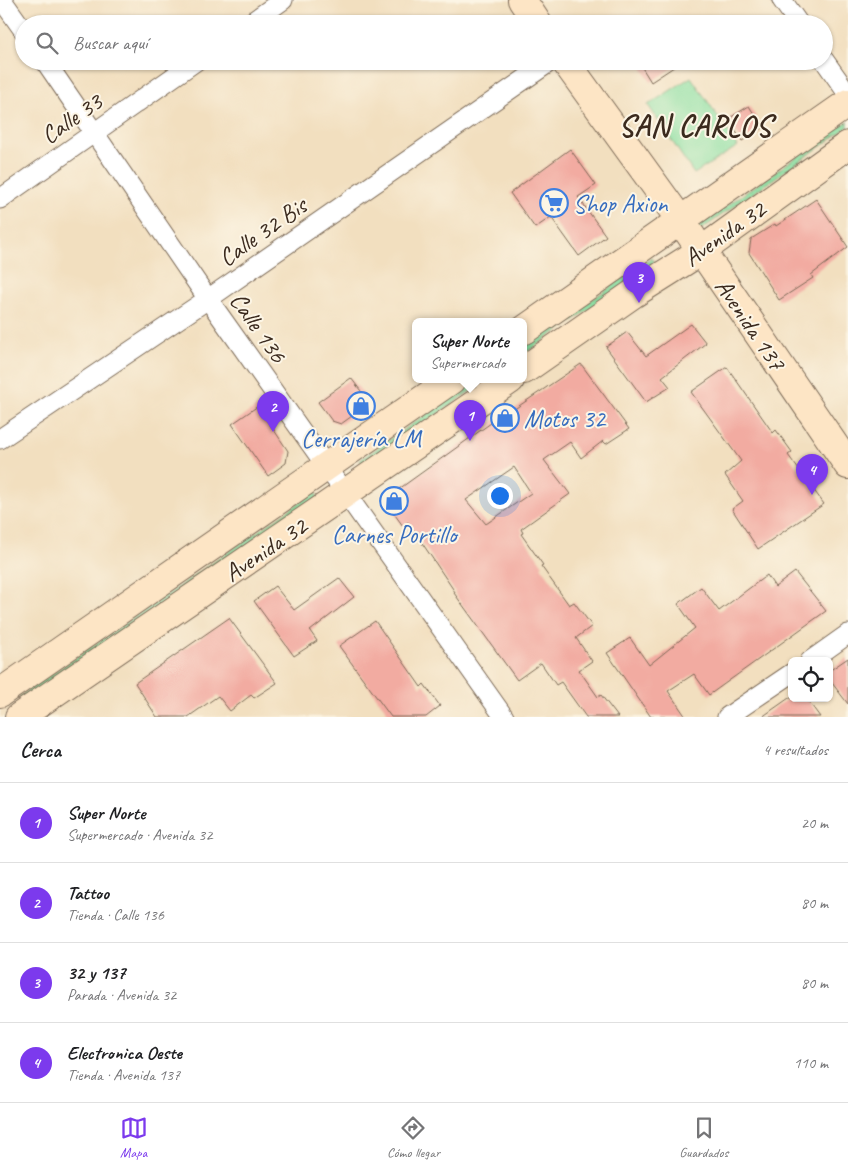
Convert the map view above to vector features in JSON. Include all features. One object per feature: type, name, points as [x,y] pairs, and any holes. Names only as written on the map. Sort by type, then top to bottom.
[{"type":"main road","points":[[522,0],[532,15]]},
{"type":"main road","name":"Avenida 137","points":[[572,70],[681,221],[848,465]]},
{"type":"main road","name":"Avenida 32","points":[[527,328],[848,103]]},
{"type":"main road","name":"Avenida 32","points":[[527,368],[633,294],[701,251],[848,145]]},
{"type":"main road","name":"Avenida 32","points":[[0,694],[447,383]]},
{"type":"main road","name":"Avenida 32","points":[[20,717],[506,383]]},
{"type":"street","points":[[2,0],[15,18]]},
{"type":"street","points":[[262,15],[283,0]]},
{"type":"street","points":[[782,0],[793,15]]},
{"type":"street","name":"Calle 136","points":[[51,70],[208,299],[504,717]]},
{"type":"street","name":"Calle 33","points":[[0,199],[183,70]]},
{"type":"street","name":"Calle 32 Bis","points":[[0,439],[208,299],[538,70]]},
{"type":"street","points":[[831,70],[848,94]]},
{"type":"street","points":[[816,657],[848,634]]},
{"type":"street","points":[[727,717],[788,676]]},
{"type":"street","points":[[0,694],[14,717]]},
{"type":"green space","points":[[691,77],[738,146],[694,174],[648,105]]},
{"type":"green space","points":[[848,121],[848,127],[693,235],[691,231]]},
{"type":"green space","points":[[652,258],[655,264],[527,352],[527,345]]},
{"type":"green space","points":[[472,383],[483,383],[363,465],[360,460]]},
{"type":"green space","points":[[315,492],[318,497],[22,702],[19,697]]},
{"type":"building","points":[[644,70],[669,70],[651,82]]},
{"type":"building","points":[[749,106],[763,128],[742,141],[728,119]]},
{"type":"building","points":[[570,149],[596,185],[578,197],[606,236],[579,256],[551,217],[535,228],[510,193]]},
{"type":"building","points":[[816,199],[848,247],[811,275],[813,278],[779,300],[749,253],[751,239],[775,224],[776,226]]},
{"type":"building","points":[[691,324],[706,343],[662,377],[670,387],[646,402],[606,347],[627,332],[646,356]]},
{"type":"building","points":[[581,364],[629,429],[606,444],[603,441],[581,458],[570,442],[544,460],[570,494],[521,529],[523,533],[521,534],[543,565],[541,566],[569,605],[574,602],[592,626],[576,638],[592,661],[579,670],[598,697],[601,695],[618,717],[586,717],[561,682],[556,685],[541,663],[517,680],[454,593],[408,522],[403,526],[390,508],[392,494],[509,410],[510,412]],"holes":[[[514,467],[531,493],[486,524],[466,500]]]},
{"type":"building","points":[[727,367],[773,433],[776,430],[792,452],[788,455],[824,504],[758,549],[732,509],[743,501],[725,475],[741,461],[691,392]]},
{"type":"building","points":[[351,378],[370,403],[341,424],[332,421],[318,402]]},
{"type":"building","points":[[258,406],[288,451],[286,463],[268,476],[232,424]]},
{"type":"building","points":[[795,572],[826,611],[709,695],[694,674],[668,691],[686,717],[651,717],[607,653],[630,638],[649,665],[695,628],[678,604],[701,587],[719,611],[767,575],[775,587]]},
{"type":"building","points":[[339,578],[354,597],[310,631],[317,641],[294,656],[254,601],[275,586],[294,610]]},
{"type":"building","points":[[229,618],[277,683],[254,698],[251,695],[230,711],[218,696],[188,717],[157,717],[135,683]]},
{"type":"building","points":[[375,621],[421,687],[424,684],[440,706],[426,717],[391,717],[339,646]]},
{"type":"building","points":[[848,658],[848,704],[833,684],[833,668]]},
{"type":"building","points":[[788,699],[788,702],[809,702],[820,717],[762,717]]},
{"type":"place","name":"Shop Axion","points":[[554,203]]},
{"type":"place","name":"32 y 137","points":[[639,303]]},
{"type":"place","name":"Cerrajería LM","points":[[361,406]]},
{"type":"place","name":"Motos 32","points":[[505,418]]},
{"type":"place","name":"Tattoo","points":[[273,432]]},
{"type":"place","name":"Super Norte","points":[[470,441]]},
{"type":"place","name":"Electronica Oeste","points":[[812,495]]},
{"type":"place","name":"Carnes Portillo","points":[[394,501]]},
{"type":"district","name":"SAN CARLOS","points":[[695,126]]}]
